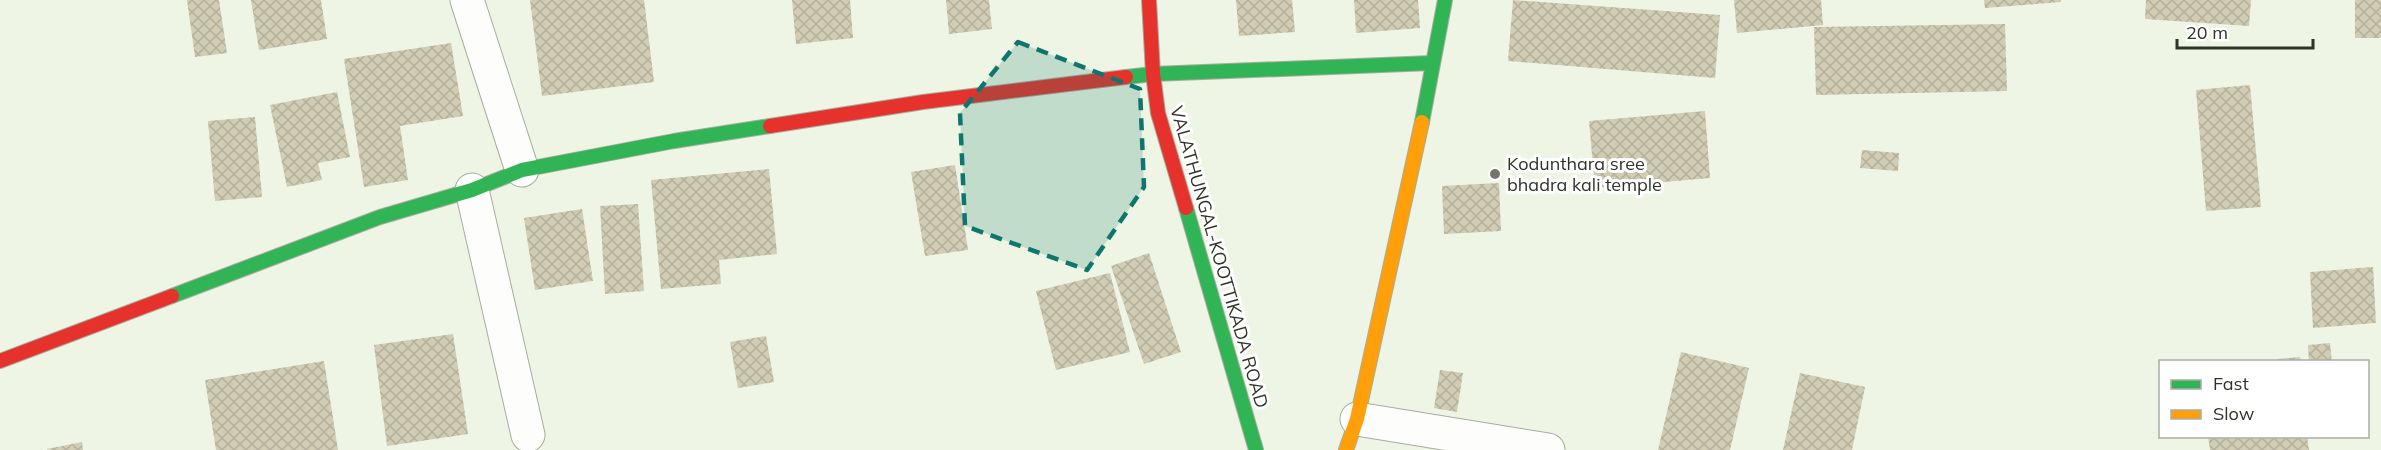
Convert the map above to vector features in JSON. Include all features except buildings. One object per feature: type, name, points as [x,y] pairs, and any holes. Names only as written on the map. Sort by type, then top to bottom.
[{"type":"street","points":[[467,0],[522,170]]},
{"type":"street","name":"VALATHUNGAL-KOOTTIKADA ROAD","points":[[1149,0],[1153,74],[1158,113],[1256,450]]},
{"type":"street","points":[[1346,450],[1357,419],[1419,136],[1445,0]]},
{"type":"street","points":[[0,362],[380,217],[472,190],[522,170],[674,141],[923,102],[1153,74],[1432,63]]},
{"type":"street","points":[[472,190],[528,435]]},
{"type":"street","points":[[1357,419],[1548,450]]},
{"type":"highlighted area","points":[[1018,42],[1140,89],[1144,187],[1087,270],[965,226],[960,113]]},
{"type":"traffic: fast","points":[[1422,122],[1445,0]]},
{"type":"traffic: fast","points":[[1126,77],[1432,63]]},
{"type":"traffic: fast","points":[[172,296],[380,217],[472,190],[522,170],[674,141],[770,126]]},
{"type":"traffic: fast","points":[[1186,208],[1256,450]]},
{"type":"traffic: slow","points":[[1346,450],[1357,419],[1422,122]]},
{"type":"traffic: jam","points":[[1149,0],[1153,74],[1158,113],[1186,208]]},
{"type":"traffic: jam","points":[[770,126],[923,102],[1126,77]]},
{"type":"traffic: jam","points":[[0,361],[172,296]]},
{"type":"place","name":"Kodunthara sree bhadra kali temple","points":[[1495,174]]}]
